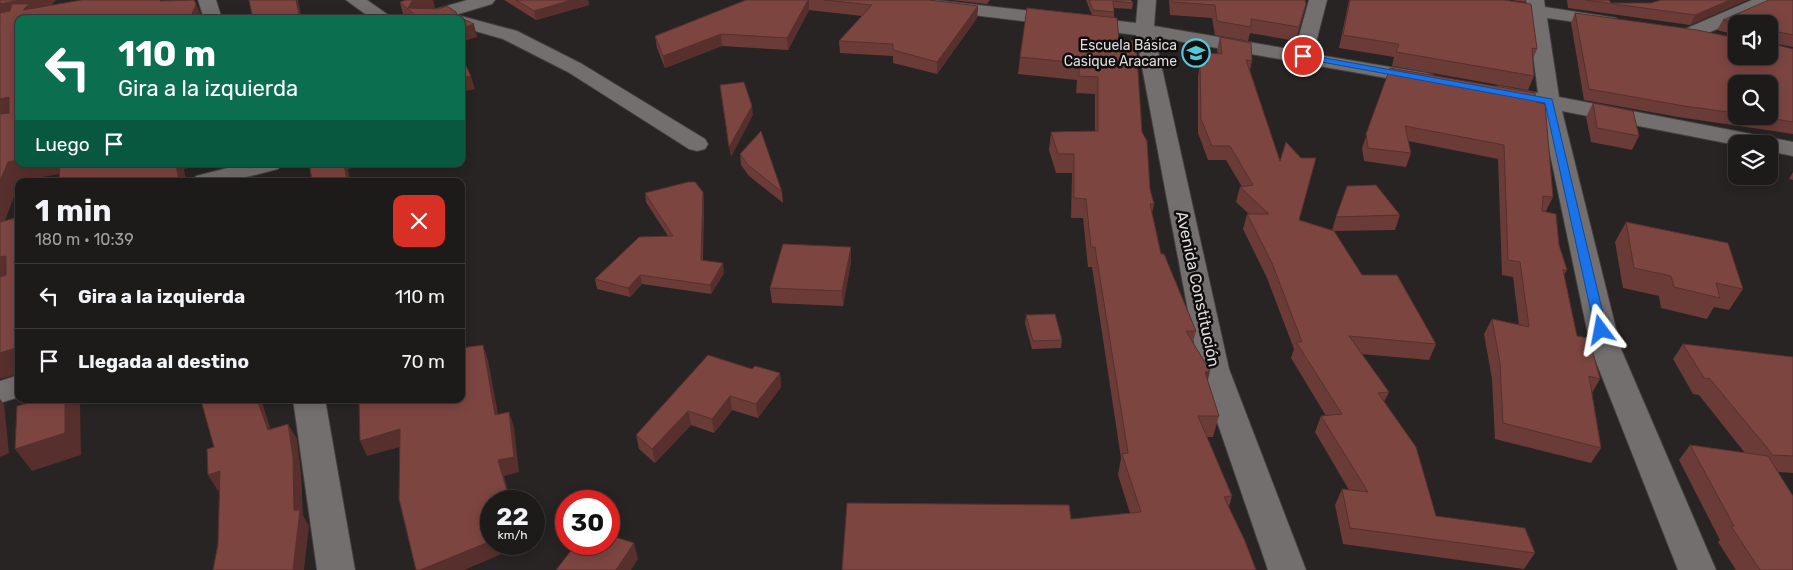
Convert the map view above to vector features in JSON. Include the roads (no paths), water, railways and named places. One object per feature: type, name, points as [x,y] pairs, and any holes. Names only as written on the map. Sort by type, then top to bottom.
[{"type":"street","points":[[207,0],[212,15]]},
{"type":"street","points":[[355,0],[379,15]]},
{"type":"street","points":[[434,15],[486,0]]},
{"type":"street","points":[[925,0],[923,4],[1144,30],[1445,82]]},
{"type":"street","name":"Avenida Constitución","points":[[1146,0],[1144,30],[1214,368],[1287,570]]},
{"type":"street","points":[[1303,56],[1318,0]]},
{"type":"street","points":[[1461,0],[1536,6],[1624,24]]},
{"type":"street","points":[[1692,33],[1767,0]]},
{"type":"street","points":[[1536,6],[1549,101],[1606,349],[1697,570]]},
{"type":"street","points":[[465,21],[510,35],[575,68],[697,144]]},
{"type":"street","points":[[1672,30],[1718,38]]},
{"type":"street","points":[[1483,89],[1728,136]]},
{"type":"street","points":[[1778,146],[1793,149]]},
{"type":"street","points":[[216,178],[258,167]]},
{"type":"street","points":[[0,392],[15,387]]},
{"type":"street","points":[[310,403],[336,570]]},
{"type":"place","name":"Escuela Básica Casique Aracame","points":[[1196,53]]}]
